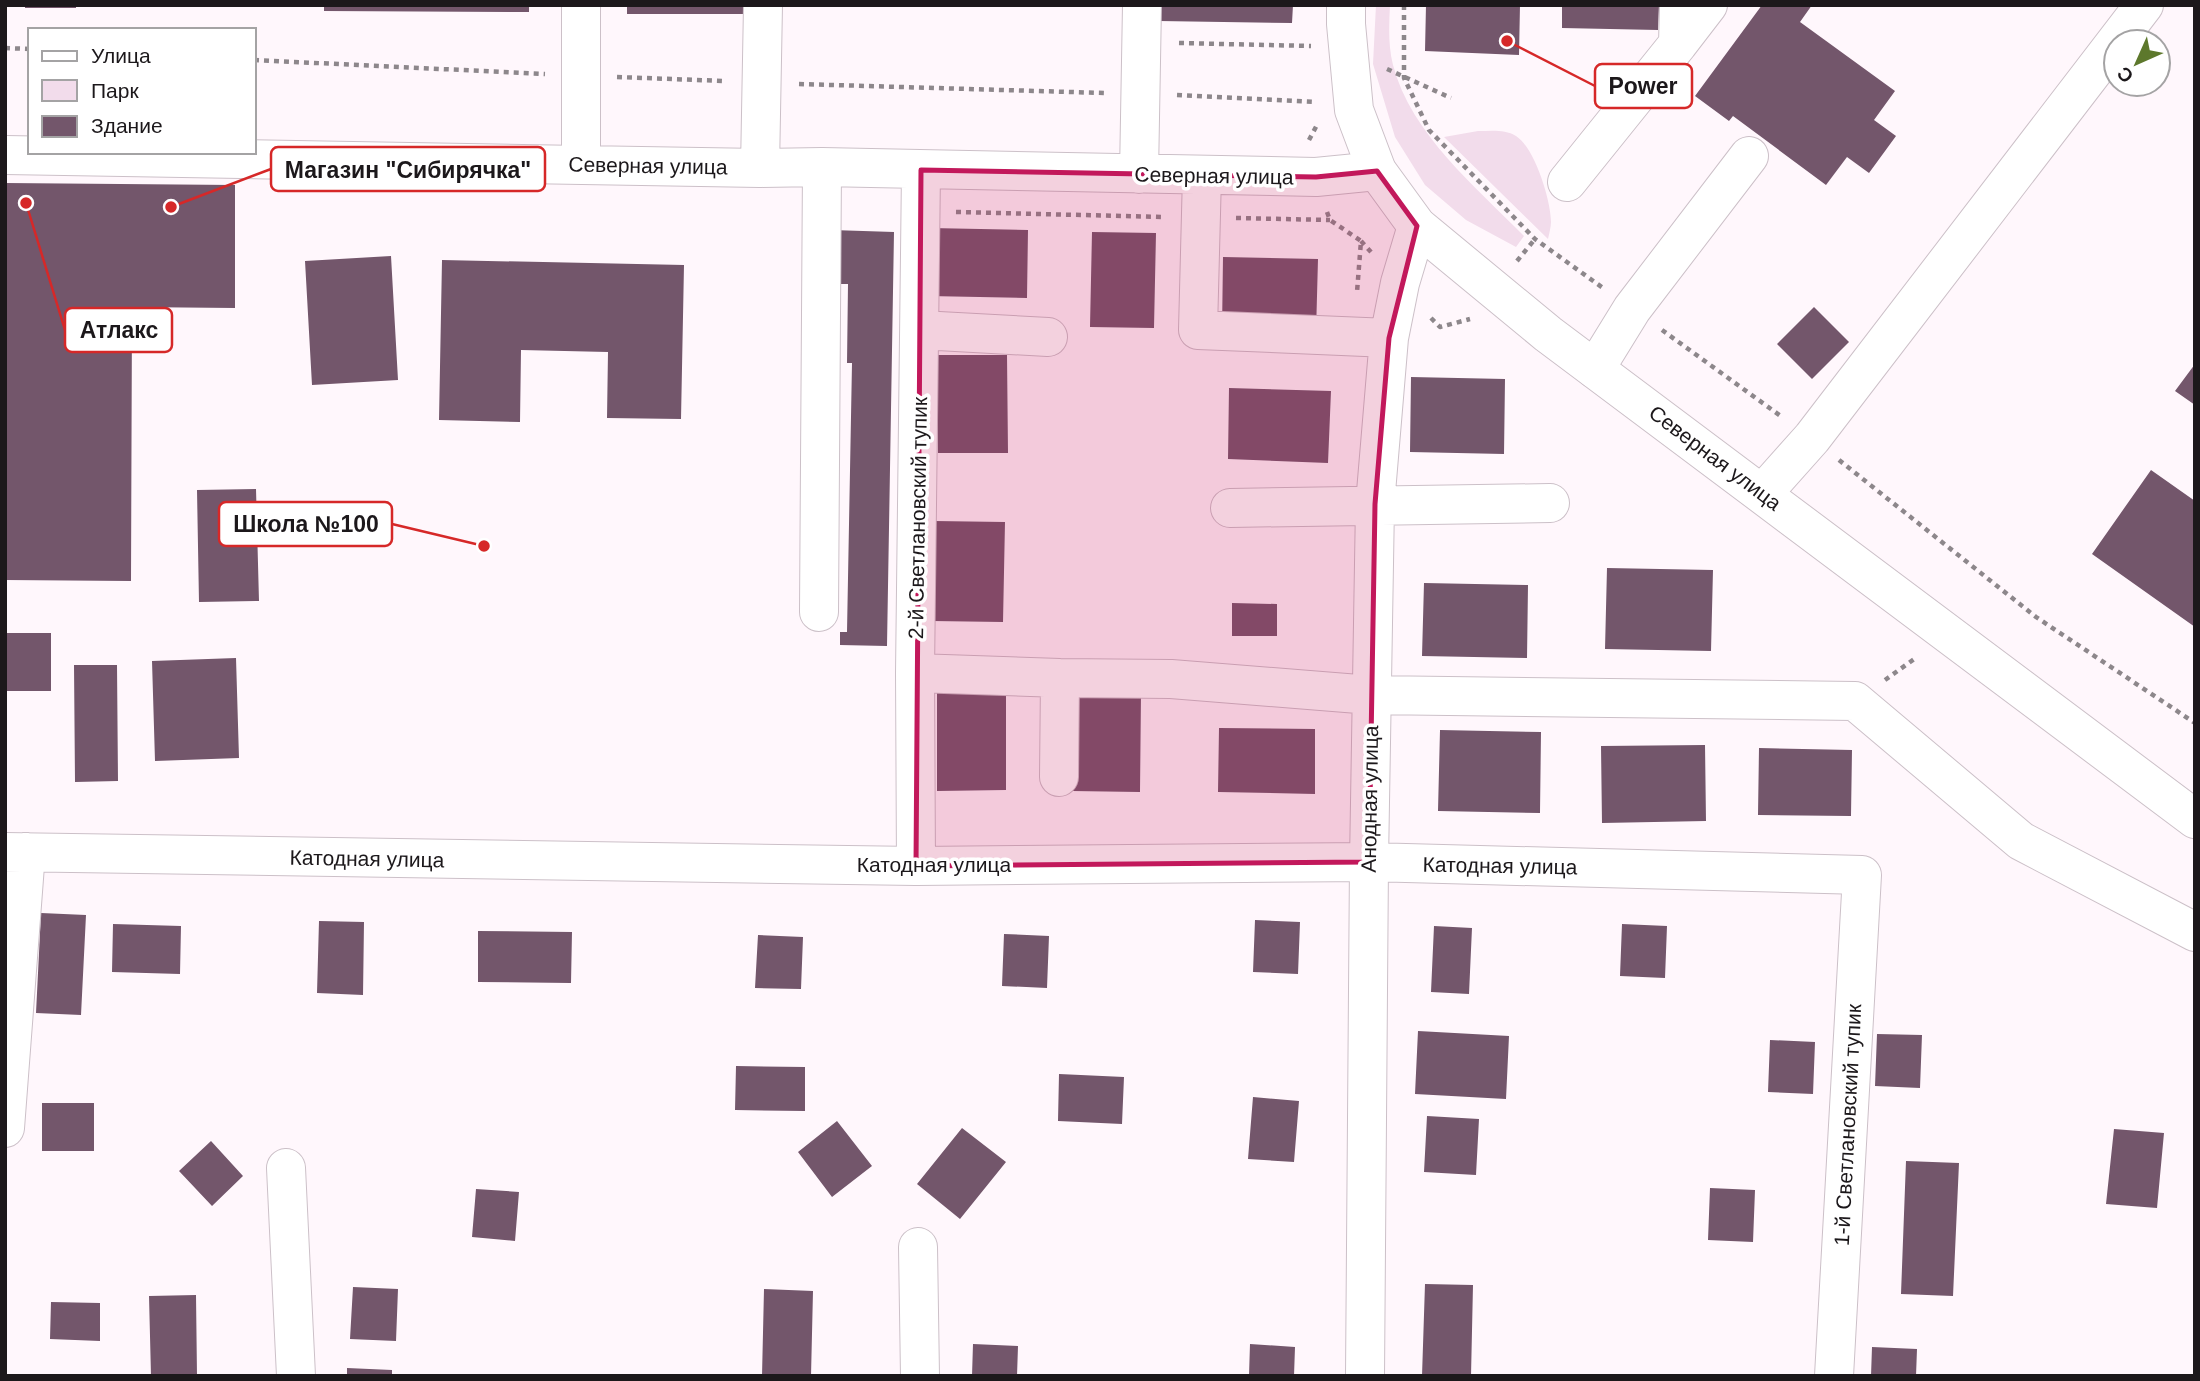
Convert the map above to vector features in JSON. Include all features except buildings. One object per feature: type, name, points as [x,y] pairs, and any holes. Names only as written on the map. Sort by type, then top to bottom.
[{"type":"street","points":[[581,164],[582,5]]},
{"type":"street","points":[[760,168],[763,5]]},
{"type":"street","points":[[1139,174],[1142,5]]},
{"type":"street","points":[[1346,5],[1354,110],[1377,171]]},
{"type":"street","points":[[1678,44],[1679,5]]},
{"type":"street","points":[[1567,182],[1708,5]]},
{"type":"street","points":[[1763,493],[1812,438],[2144,5]]},
{"type":"street","name":"Северная улица","points":[[5,155],[1316,177],[1377,171],[1417,226],[1548,334],[2195,819]]},
{"type":"street","points":[[1595,369],[1632,309],[1749,156]]},
{"type":"street","points":[[819,612],[822,167]]},
{"type":"street","name":"2-й Светлановский тупик","points":[[916,866],[915,673],[921,170]]},
{"type":"street","points":[[1202,175],[1198,330],[1389,338]]},
{"type":"street","name":"Анодная улица","points":[[1365,1376],[1375,504],[1389,338],[1400,283],[1417,226]]},
{"type":"street","points":[[920,330],[1048,337]]},
{"type":"street","points":[[1230,508],[1550,503]]},
{"type":"street","points":[[915,673],[1171,679],[1371,695],[1856,701],[2021,841],[2195,932]]},
{"type":"street","points":[[1059,777],[1060,678]]},
{"type":"street","points":[[5,1128],[15,852]]},
{"type":"street","name":"Катодная улица","points":[[15,852],[916,866],[1369,862],[1862,875]]},
{"type":"street","name":"1-й Светлановский тупик","points":[[1833,1376],[1862,875]]},
{"type":"street","points":[[286,1168],[296,1376]]},
{"type":"street","points":[[918,1247],[920,1376]]},
{"type":"path","points":[[1404,5],[1404,78],[1429,130],[1535,239],[1812,438],[2036,617],[2195,723]]},
{"type":"path","points":[[1140,43],[1348,47],[1404,78],[1451,98]]},
{"type":"path","points":[[5,48],[28,49]]},
{"type":"path","points":[[256,60],[581,76],[1139,93],[1324,102]]},
{"type":"path","points":[[921,212],[1330,220]]},
{"type":"highlighted area","points":[[921,170],[1316,177],[1377,171],[1417,226],[1389,338],[1375,504],[1369,862],[916,866]]},
{"type":"green space","points":[[1376,5],[1390,5],[1389,28],[1393,65],[1414,114],[1447,158],[1524,236],[1516,247],[1466,220],[1425,185],[1395,137],[1373,64]]},
{"type":"green space","points":[[1478,131],[1507,132],[1523,142],[1541,176],[1548,201],[1551,222],[1548,239],[1444,137]]},
{"type":"place","name":"Power","points":[[1507,41]]},
{"type":"place","name":"Атлакс","points":[[26,203]]},
{"type":"place","name":"Магазин \"Сибирячка\"","points":[[171,207]]},
{"type":"place","name":"Школа №100","points":[[484,546]]}]
